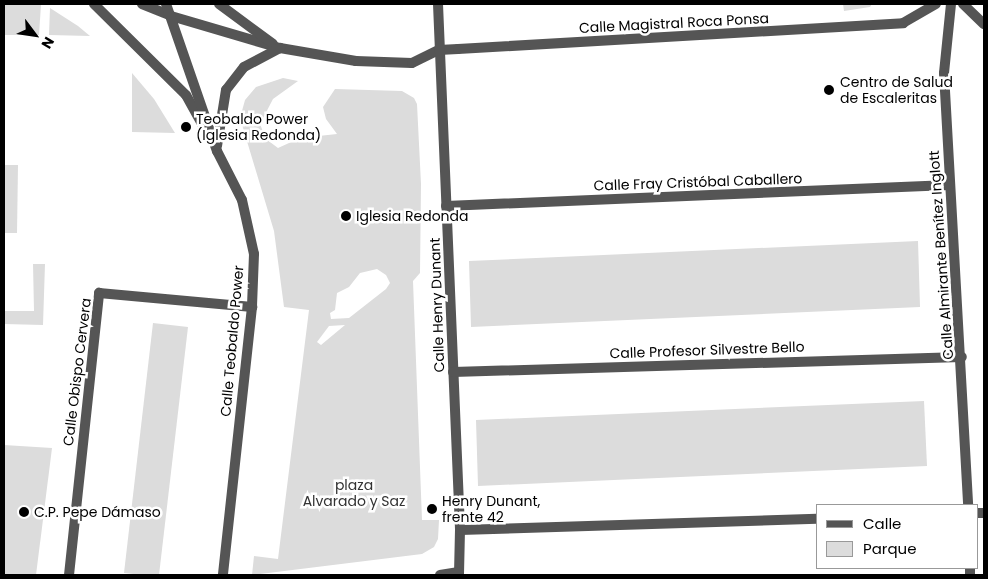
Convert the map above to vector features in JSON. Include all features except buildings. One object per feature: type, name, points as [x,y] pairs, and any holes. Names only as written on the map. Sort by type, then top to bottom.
[{"type":"street","points":[[94,4],[186,95],[217,151]]},
{"type":"street","points":[[142,4],[171,16],[280,48],[356,60],[412,63],[438,50]]},
{"type":"street","name":"Calle Teobaldo Power","points":[[166,4],[217,151],[242,200],[254,254],[252,307],[223,575]]},
{"type":"street","points":[[219,4],[280,48]]},
{"type":"street","name":"Calle Henry Dunant","points":[[438,4],[438,50],[460,530],[459,574]]},
{"type":"street","name":"Calle Magistral Roca Ponsa","points":[[438,50],[903,23],[936,4]]},
{"type":"street","name":"Calle Almirante Benítez Inglott","points":[[951,4],[944,73],[962,357],[968,504]]},
{"type":"street","points":[[963,4],[984,24]]},
{"type":"street","points":[[217,151],[226,90],[244,67],[280,48]]},
{"type":"street","name":"Calle Fray Cristóbal Caballero","points":[[446,206],[950,185]]},
{"type":"street","name":"Calle Obispo Cervera","points":[[69,575],[99,293],[252,307]]},
{"type":"street","name":"Calle Profesor Silvestre Bello","points":[[453,372],[962,357]]},
{"type":"street","points":[[460,530],[816,518]]},
{"type":"street","points":[[440,575],[459,574]]},
{"type":"green space","points":[[4,4],[41,4],[39,35],[4,35]]},
{"type":"green space","points":[[843,4],[872,4],[870,7],[844,11]]},
{"type":"green space","points":[[50,8],[78,26],[90,36],[49,35]]},
{"type":"green space","points":[[132,73],[154,99],[175,133],[132,132]]},
{"type":"green space","name":"plaza Alvarado y Saz","points":[[283,78],[298,81],[273,99],[260,124],[266,139],[278,148],[300,138],[337,134],[326,119],[323,107],[335,89],[402,91],[414,98],[417,104],[421,184],[420,273],[413,281],[422,520],[439,520],[438,539],[434,547],[422,554],[252,575],[254,556],[278,559],[309,310],[284,307],[274,231],[240,118],[245,100],[256,87]],"holes":[[[377,269],[386,275],[390,283],[386,289],[349,318],[331,319],[330,313],[335,310],[337,293],[349,287],[360,273]],[[345,325],[321,345],[317,342],[329,326]]]},
{"type":"green space","points":[[4,165],[18,165],[17,233],[4,233]]},
{"type":"green space","points":[[918,241],[920,307],[471,327],[469,261]]},
{"type":"green space","points":[[33,264],[45,264],[43,325],[4,324],[4,311],[34,311]]},
{"type":"green space","points":[[153,323],[188,327],[159,575],[143,575],[124,573]]},
{"type":"green space","points":[[924,401],[927,466],[478,486],[476,420]]},
{"type":"green space","points":[[4,445],[52,448],[36,575],[4,575]]},
{"type":"place","name":"Centro de Salud de Escaleritas","points":[[829,90]]},
{"type":"place","name":"Teobaldo Power (Iglesia Redonda)","points":[[186,127]]},
{"type":"place","name":"Iglesia Redonda","points":[[346,216]]},
{"type":"place","name":"Henry Dunant, frente 42","points":[[432,509]]},
{"type":"place","name":"C.P. Pepe Dámaso","points":[[24,512]]}]
